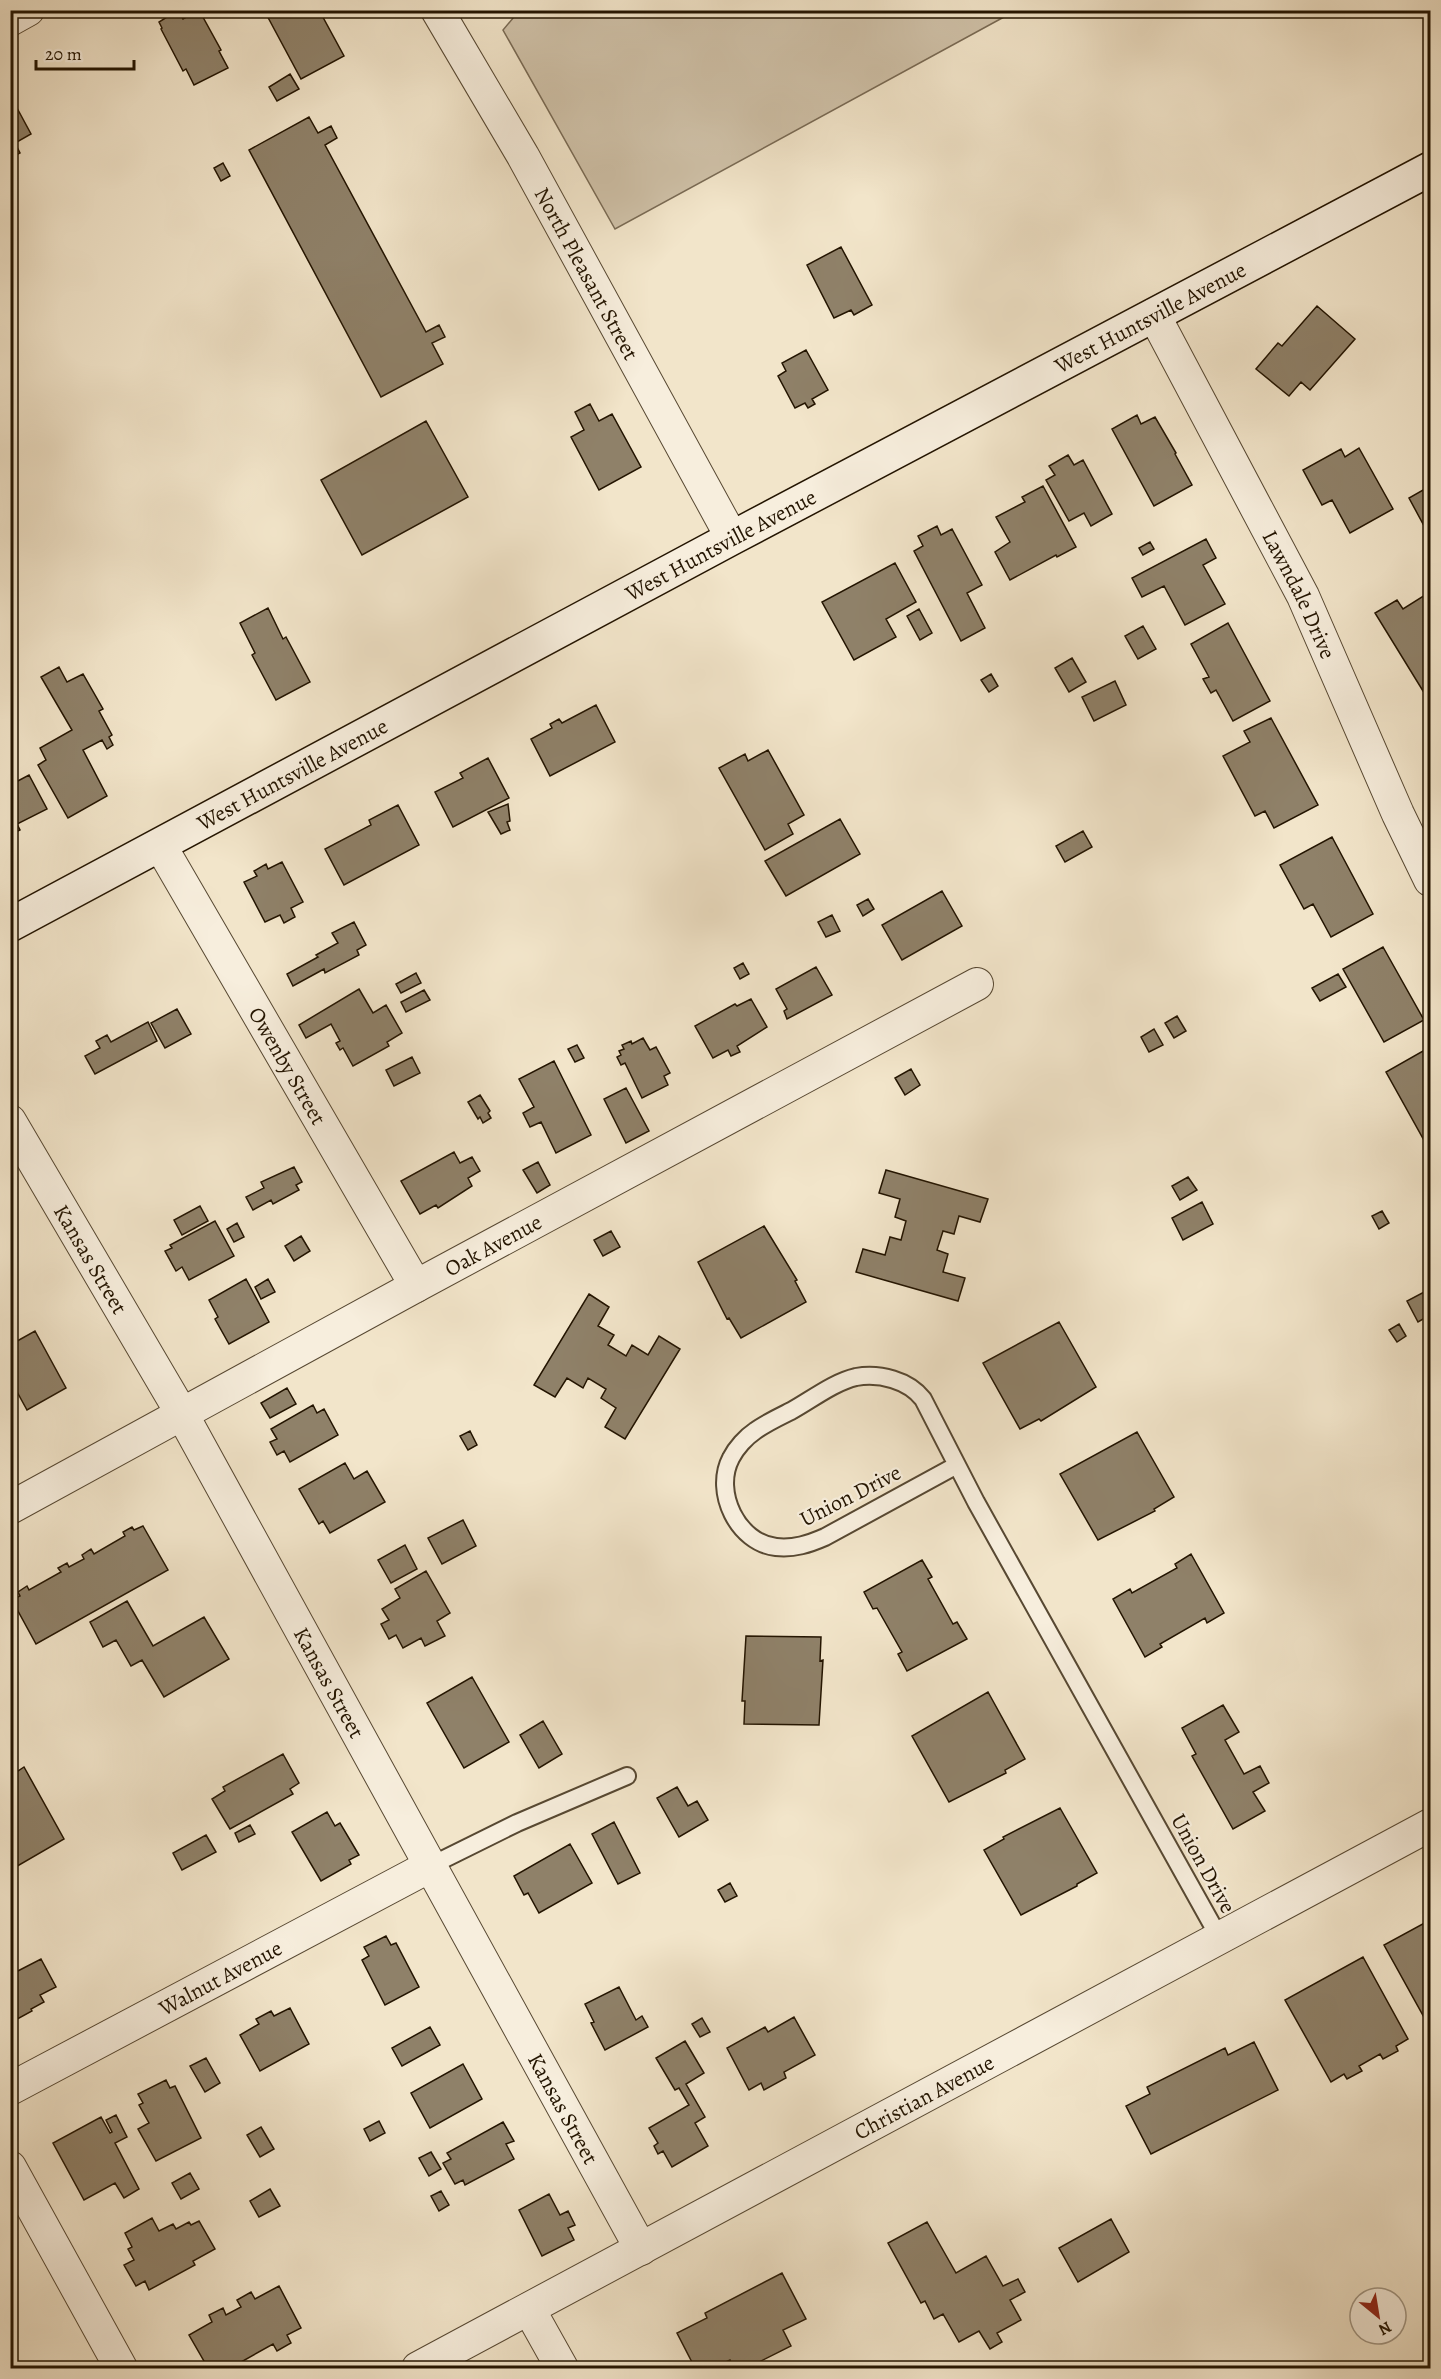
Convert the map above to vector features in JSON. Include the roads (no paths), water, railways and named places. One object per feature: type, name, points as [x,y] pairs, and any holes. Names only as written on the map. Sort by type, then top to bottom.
[{"type":"main road","name":"West Huntsville Avenue","points":[[10,925],[732,538],[1431,169]]},
{"type":"street","points":[[10,20],[28,10]]},
{"type":"street","name":"North Pleasant Street","points":[[437,10],[523,156],[732,538]]},
{"type":"street","name":"Lawndale Drive","points":[[1154,315],[1303,596],[1398,814],[1431,880]]},
{"type":"street","name":"Owenby Street","points":[[160,845],[417,1286]]},
{"type":"street","name":"Oak Avenue","points":[[10,1508],[977,984]]},
{"type":"street","name":"Kansas Street","points":[[10,1120],[182,1414],[641,2249]]},
{"type":"street","name":"Christian Avenue","points":[[418,2368],[1431,1825]]},
{"type":"street","name":"Walnut Avenue","points":[[10,2089],[430,1866]]},
{"type":"street","points":[[10,2167],[121,2368]]},
{"type":"street","points":[[529,2309],[562,2368]]},
{"type":"lane","name":"Union Drive","points":[[957,1464],[825,1537],[790,1548],[774,1547],[757,1542],[742,1528],[726,1496],[725,1475],[731,1458],[754,1431],[848,1379],[890,1378],[916,1392],[957,1464],[1220,1937]]},
{"type":"lane","points":[[430,1866],[517,1823],[627,1776]]}]
